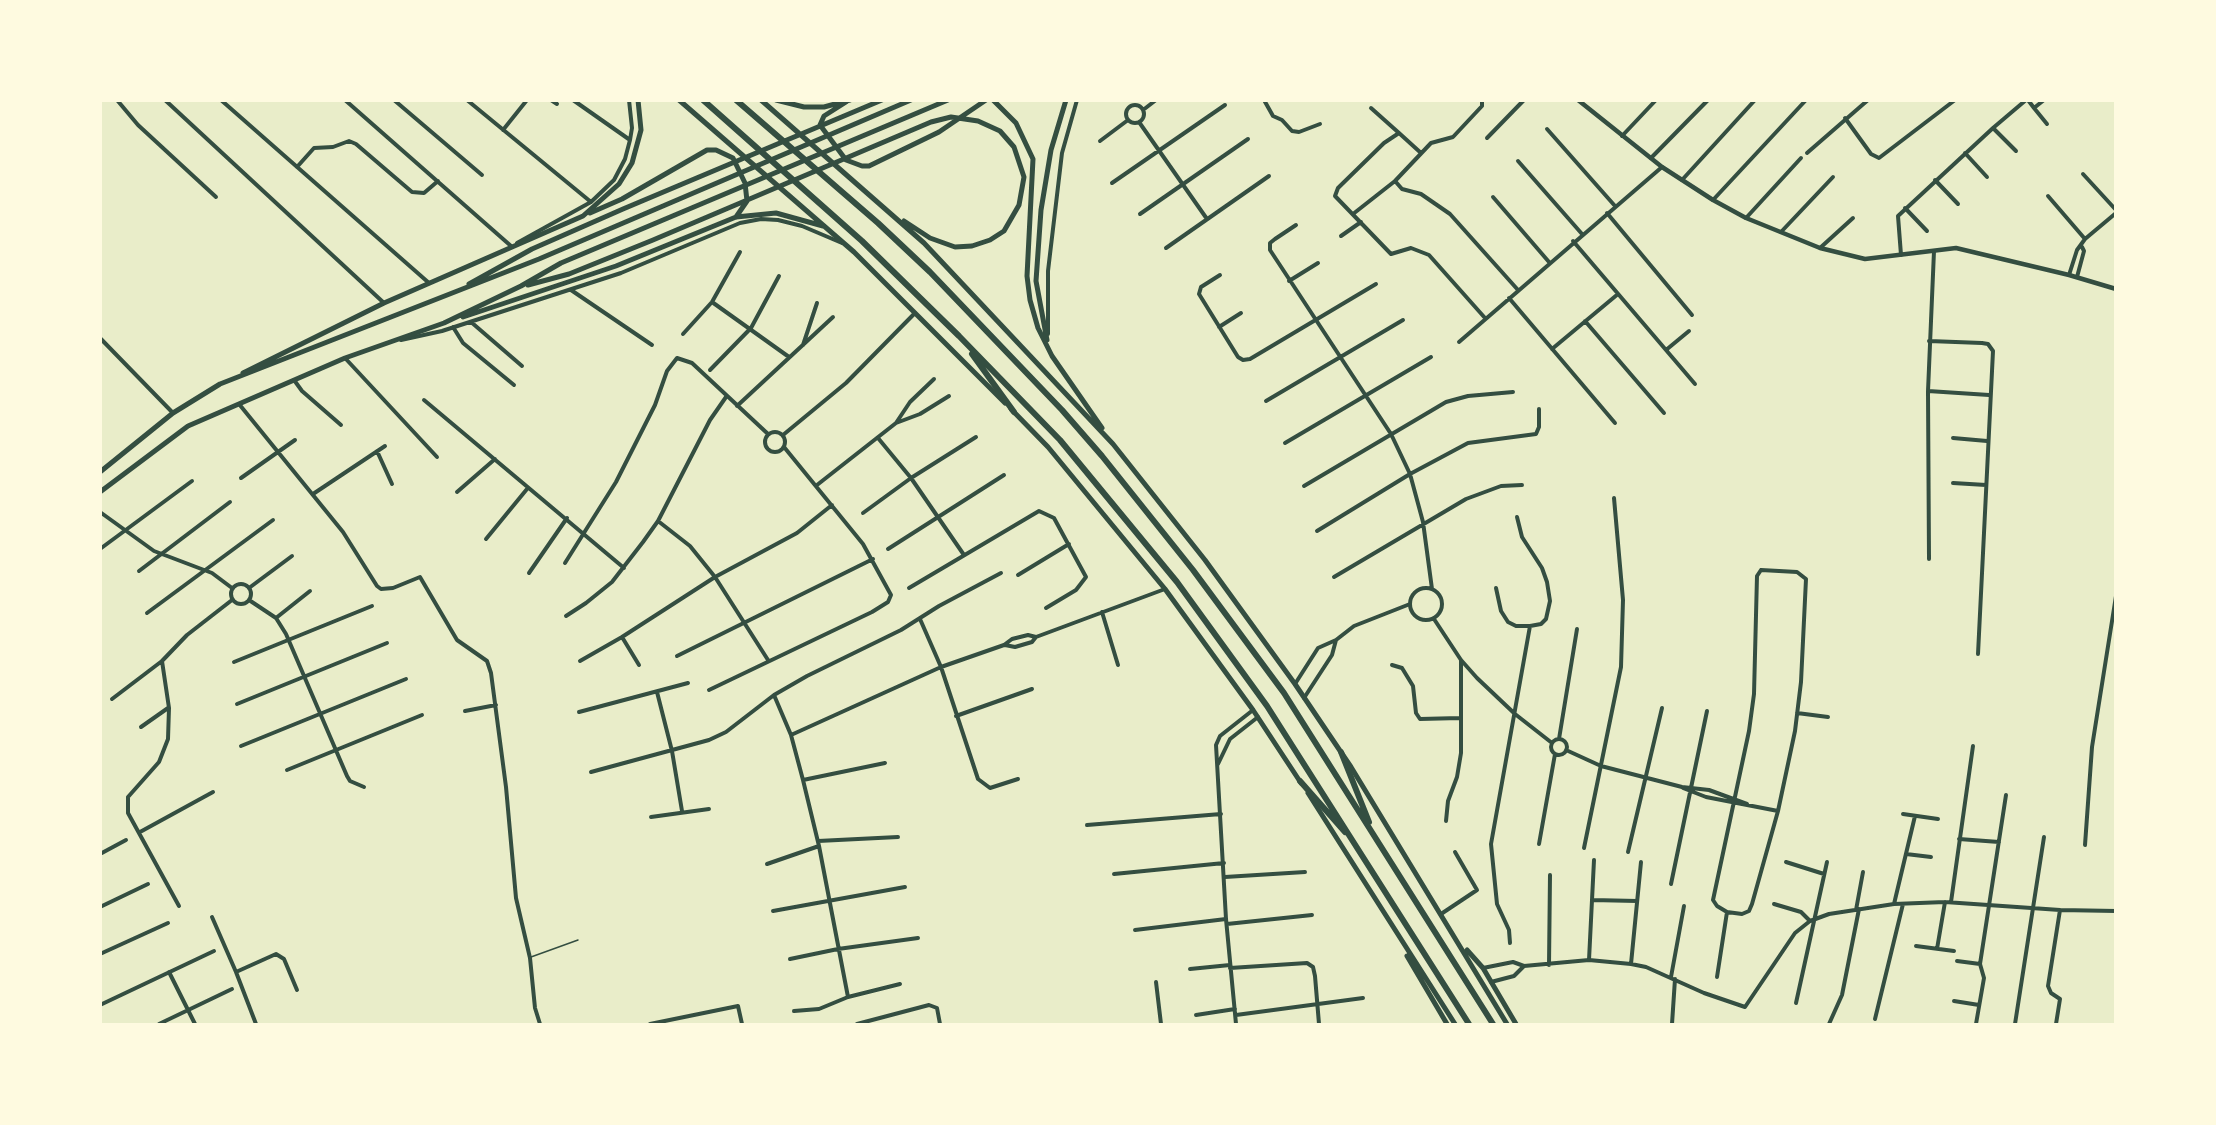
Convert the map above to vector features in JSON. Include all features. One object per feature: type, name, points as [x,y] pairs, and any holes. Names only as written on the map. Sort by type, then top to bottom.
[{"type":"main road","points":[[583,216],[619,184],[632,163],[641,130],[638,100]]},
{"type":"main road","points":[[679,100],[845,245],[1048,447],[1165,589],[1258,717],[1455,1024]]},
{"type":"main road","points":[[703,100],[862,241],[959,336],[1060,441],[1177,582],[1267,706],[1360,849],[1469,1024]]},
{"type":"main road","points":[[736,100],[878,223],[930,272],[1096,448],[1193,570],[1284,693],[1493,1024]]},
{"type":"main road","points":[[761,100],[892,214],[939,259],[1113,444]]},
{"type":"main road","points":[[776,100],[804,107],[824,107],[848,101]]},
{"type":"main road","points":[[449,295],[532,249],[882,100]]},
{"type":"main road","points":[[444,323],[521,286],[561,263],[948,100]]},
{"type":"main road","points":[[848,101],[824,116],[820,125],[846,160],[869,166],[939,132],[987,100]]},
{"type":"main road","points":[[993,100],[1016,123],[1033,159],[1027,276],[1030,300],[1038,328],[1052,356],[1113,444],[1205,560],[1295,684],[1458,940],[1507,1024]]},
{"type":"main road","points":[[1052,356],[1036,281],[1041,210],[1051,150],[1066,100]]},
{"type":"main road","points":[[220,384],[449,295],[910,101]]},
{"type":"main road","points":[[521,286],[569,274],[931,122],[951,117],[978,121],[1000,131],[1014,147],[1023,177],[1019,205],[1004,231],[990,240],[955,247],[930,238],[892,214]]},
{"type":"main road","points":[[100,472],[173,413],[220,384],[384,303],[622,200],[707,150],[716,150],[733,158],[745,183],[747,201],[736,217]]},
{"type":"main road","points":[[100,492],[175,434],[345,358],[616,266],[736,217],[776,213],[825,227]]},
{"type":"main road","points":[[959,336],[1014,412]]},
{"type":"main road","points":[[1341,753],[1376,839]]},
{"type":"main road","points":[[1300,781],[1360,849]]},
{"type":"main road","points":[[1397,935],[1447,1024]]},
{"type":"main road","points":[[1458,940],[1483,968],[1516,1024]]},
{"type":"street","points":[[117,100],[138,125],[216,196]]},
{"type":"street","points":[[165,100],[384,303]]},
{"type":"street","points":[[221,100],[429,283]]},
{"type":"street","points":[[345,100],[514,245],[591,202],[614,180],[625,159],[630,140],[632,128],[629,100]]},
{"type":"street","points":[[394,100],[482,175]]},
{"type":"street","points":[[467,100],[591,202]]},
{"type":"street","points":[[503,130],[527,100]]},
{"type":"street","points":[[551,100],[557,104]]},
{"type":"street","points":[[573,100],[630,140]]},
{"type":"street","points":[[1047,341],[1048,271],[1062,153],[1077,100]]},
{"type":"street","points":[[1143,110],[1156,100]]},
{"type":"street","points":[[1264,100],[1270,114],[1292,131],[1299,132],[1320,124]]},
{"type":"street","points":[[1353,214],[1395,181],[1437,139],[1453,137],[1482,106],[1482,100]]},
{"type":"street","points":[[1487,138],[1524,100]]},
{"type":"street","points":[[1578,100],[1662,167],[1713,200],[1746,218],[1820,248],[1865,259],[1956,248],[2078,277],[2115,289]]},
{"type":"street","points":[[1622,136],[1656,100]]},
{"type":"street","points":[[1651,158],[1708,100]]},
{"type":"street","points":[[1681,180],[1755,100]]},
{"type":"street","points":[[1713,200],[1806,100]]},
{"type":"street","points":[[1807,153],[1868,100]]},
{"type":"street","points":[[1845,118],[1871,154],[1879,158],[1955,100]]},
{"type":"street","points":[[1901,255],[1896,220],[1905,208],[1965,153],[2027,100],[2047,124]]},
{"type":"street","points":[[2034,108],[2044,100]]},
{"type":"street","points":[[1112,183],[1225,105]]},
{"type":"street","points":[[1128,120],[1126,112],[1130,107],[1138,106],[1143,110],[1144,116],[1139,122]]},
{"type":"street","points":[[1371,108],[1421,153]]},
{"type":"street","points":[[1100,141],[1128,120],[1139,122],[1207,219]]},
{"type":"street","points":[[1993,128],[2016,151]]},
{"type":"street","points":[[1547,129],[1615,206]]},
{"type":"street","points":[[1399,133],[1384,143],[1335,192],[1337,199],[1391,254],[1411,248],[1429,255],[1485,318]]},
{"type":"street","points":[[1140,214],[1248,139]]},
{"type":"street","points":[[297,167],[314,148],[333,147],[348,141],[356,144],[412,192],[424,193],[438,181]]},
{"type":"street","points":[[1965,153],[1987,177]]},
{"type":"street","points":[[1746,218],[1801,158]]},
{"type":"street","points":[[1518,161],[1581,234]]},
{"type":"street","points":[[1459,342],[1581,234],[1662,167]]},
{"type":"street","points":[[2078,277],[2085,239],[2115,212],[2083,174]]},
{"type":"street","points":[[1166,248],[1269,176]]},
{"type":"street","points":[[1781,232],[1833,177]]},
{"type":"street","points":[[1935,180],[1958,204]]},
{"type":"street","points":[[1395,181],[1402,189],[1421,194],[1450,214],[1518,290]]},
{"type":"street","points":[[2048,196],[2085,239]]},
{"type":"street","points":[[1493,197],[1549,262]]},
{"type":"street","points":[[1905,208],[1927,231]]},
{"type":"street","points":[[1607,213],[1692,315]]},
{"type":"street","points":[[1820,248],[1853,218]]},
{"type":"street","points":[[397,340],[453,327],[621,273],[740,223],[761,219],[802,225],[845,245]]},
{"type":"street","points":[[1341,236],[1361,222]]},
{"type":"street","points":[[1296,225],[1270,243],[1272,255],[1391,434],[1410,474],[1424,522],[1432,589]]},
{"type":"street","points":[[1573,241],[1695,384]]},
{"type":"street","points":[[2069,275],[2077,250],[2082,247]]},
{"type":"street","points":[[1929,559],[1928,391],[1934,250]]},
{"type":"street","points":[[683,334],[712,302],[740,252]]},
{"type":"street","points":[[1289,281],[1318,263]]},
{"type":"street","points":[[1220,275],[1199,290],[1218,327],[1238,357],[1244,360],[1250,359],[1376,284]]},
{"type":"street","points":[[710,370],[751,328],[779,276]]},
{"type":"street","points":[[571,290],[652,345]]},
{"type":"street","points":[[1552,349],[1618,294]]},
{"type":"street","points":[[1509,298],[1615,423]]},
{"type":"street","points":[[712,302],[789,357]]},
{"type":"street","points":[[803,345],[817,303]]},
{"type":"street","points":[[783,435],[846,383],[915,313]]},
{"type":"street","points":[[1218,327],[1241,313]]},
{"type":"street","points":[[737,406],[832,317]]},
{"type":"street","points":[[1266,401],[1403,320]]},
{"type":"street","points":[[470,321],[522,366]]},
{"type":"street","points":[[1585,321],[1664,413]]},
{"type":"street","points":[[453,327],[463,344],[514,385]]},
{"type":"street","points":[[1666,350],[1689,331]]},
{"type":"street","points":[[100,338],[173,413]]},
{"type":"street","points":[[1929,341],[1988,344],[1993,351],[1989,395],[1978,654]]},
{"type":"street","points":[[1285,443],[1431,357]]},
{"type":"street","points":[[345,358],[436,457]]},
{"type":"street","points":[[565,563],[636,445],[667,371],[677,358],[692,363],[768,434]]},
{"type":"street","points":[[294,379],[303,391],[341,425]]},
{"type":"street","points":[[817,484],[896,423],[910,402],[934,379]]},
{"type":"street","points":[[1928,391],[1989,395]]},
{"type":"street","points":[[1304,486],[1446,402],[1468,396],[1513,392]]},
{"type":"street","points":[[896,423],[920,414],[949,396]]},
{"type":"street","points":[[566,616],[586,603],[624,568],[658,521],[710,420],[726,397]]},
{"type":"street","points":[[424,400],[527,489],[567,518],[624,568]]},
{"type":"street","points":[[239,404],[343,532],[381,589],[393,588],[416,577],[423,580],[457,640],[487,661],[496,705],[516,898],[530,958],[534,1008],[540,1024]]},
{"type":"street","points":[[1317,531],[1410,474],[1468,443],[1536,434],[1539,428],[1539,409]]},
{"type":"street","points":[[768,434],[778,432],[783,435]]},
{"type":"street","points":[[768,434],[766,445],[769,450],[780,451],[784,447]]},
{"type":"street","points":[[709,690],[872,612],[888,602],[890,589],[873,559],[817,484],[784,447],[783,435]]},
{"type":"street","points":[[863,513],[911,478],[976,437]]},
{"type":"street","points":[[878,438],[911,478],[964,555]]},
{"type":"street","points":[[1953,438],[1987,441]]},
{"type":"street","points":[[242,478],[280,453],[295,440]]},
{"type":"street","points":[[313,494],[385,446]]},
{"type":"street","points":[[377,451],[392,484]]},
{"type":"street","points":[[457,492],[495,459]]},
{"type":"street","points":[[888,549],[937,515],[1004,475]]},
{"type":"street","points":[[100,549],[192,481]]},
{"type":"street","points":[[1953,483],[1986,485]]},
{"type":"street","points":[[1334,577],[1424,522],[1484,491],[1522,484]]},
{"type":"street","points":[[486,539],[527,489]]},
{"type":"street","points":[[1584,848],[1619,677],[1623,633],[1621,567],[1614,498]]},
{"type":"street","points":[[139,570],[230,502]]},
{"type":"street","points":[[580,661],[622,637],[715,577],[797,533],[832,506]]},
{"type":"street","points":[[909,588],[1038,511],[1054,518],[1086,577],[1076,590],[1046,608]]},
{"type":"street","points":[[100,512],[124,531],[160,554],[205,570],[232,588]]},
{"type":"street","points":[[1496,588],[1503,617],[1516,626],[1541,624],[1545,619],[1550,601],[1542,568],[1527,546],[1517,517]]},
{"type":"street","points":[[529,573],[567,518]]},
{"type":"street","points":[[147,612],[273,520]]},
{"type":"street","points":[[658,521],[690,546],[715,577],[745,620],[768,660]]},
{"type":"street","points":[[1018,575],[1069,544]]},
{"type":"street","points":[[249,588],[292,556]]},
{"type":"street","points":[[677,656],[745,620],[873,559]]},
{"type":"street","points":[[1761,570],[1797,572],[1806,579],[1797,713],[1778,811],[1750,909],[1742,914],[1727,912],[1717,906],[1713,900],[1736,797],[1754,694],[1757,576],[1761,570]]},
{"type":"street","points":[[591,772],[709,741],[726,732],[774,695],[920,619],[939,606],[1001,573]]},
{"type":"street","points":[[232,588],[243,584],[249,588]]},
{"type":"street","points":[[232,588],[232,600]]},
{"type":"street","points":[[249,588],[249,600]]},
{"type":"street","points":[[1004,645],[1015,647],[1032,642],[1036,637],[1165,589]]},
{"type":"street","points":[[1420,589],[1432,589],[1438,593],[1442,603],[1441,610],[1434,619],[1418,619],[1412,613],[1410,604],[1414,594],[1420,589]]},
{"type":"street","points":[[276,618],[310,591]]},
{"type":"street","points":[[2085,845],[2092,747],[2115,596]]},
{"type":"street","points":[[232,600],[238,604],[249,600]]},
{"type":"street","points":[[112,699],[162,661],[187,635],[232,600]]},
{"type":"street","points":[[249,600],[276,618],[289,640],[350,781],[364,787]]},
{"type":"street","points":[[1295,684],[1318,648],[1336,640],[1354,626],[1410,604]]},
{"type":"street","points":[[234,662],[372,606]]},
{"type":"street","points":[[1102,612],[1118,665]]},
{"type":"street","points":[[920,619],[941,667],[978,779],[990,788],[1018,779]]},
{"type":"street","points":[[1434,619],[1461,660],[1515,714],[1552,743]]},
{"type":"street","points":[[1510,943],[1509,930],[1497,904],[1491,851],[1530,626]]},
{"type":"street","points":[[1559,739],[1577,629]]},
{"type":"street","points":[[791,735],[941,667],[1004,645],[1012,639],[1028,634],[1036,637]]},
{"type":"street","points":[[622,637],[639,665]]},
{"type":"street","points":[[1304,698],[1332,655],[1336,640]]},
{"type":"street","points":[[237,704],[387,643]]},
{"type":"street","points":[[1446,821],[1448,801],[1460,761],[1461,660]]},
{"type":"street","points":[[162,661],[169,708],[166,748],[154,769],[128,797],[128,813],[179,906]]},
{"type":"street","points":[[1392,665],[1402,668],[1413,686],[1416,713],[1420,719],[1460,718]]},
{"type":"street","points":[[241,746],[406,679]]},
{"type":"street","points":[[579,712],[688,683]]},
{"type":"street","points":[[956,716],[1032,689]]},
{"type":"street","points":[[657,692],[672,751],[682,812]]},
{"type":"street","points":[[774,695],[791,735],[803,780],[818,843],[848,997]]},
{"type":"street","points":[[465,711],[496,705]]},
{"type":"street","points":[[141,727],[169,708]]},
{"type":"street","points":[[1628,852],[1662,708]]},
{"type":"street","points":[[1236,1024],[1226,922],[1216,745],[1220,736],[1253,710]]},
{"type":"street","points":[[1671,884],[1707,711]]},
{"type":"street","points":[[1797,713],[1828,717]]},
{"type":"street","points":[[287,770],[422,715]]},
{"type":"street","points":[[1218,765],[1230,739],[1258,717]]},
{"type":"street","points":[[1552,743],[1559,739]]},
{"type":"street","points":[[1555,754],[1562,755],[1566,750],[1566,742],[1559,739]]},
{"type":"street","points":[[1539,844],[1555,754],[1552,750],[1552,743]]},
{"type":"street","points":[[1951,902],[1973,746]]},
{"type":"street","points":[[1566,750],[1602,766],[1647,779],[1736,797],[1747,804]]},
{"type":"street","points":[[803,780],[885,763]]},
{"type":"street","points":[[1682,787],[1690,792],[1734,804],[1747,804],[1778,811]]},
{"type":"street","points":[[140,832],[213,792]]},
{"type":"street","points":[[1976,1024],[1984,978],[1980,964],[2006,795]]},
{"type":"street","points":[[651,817],[709,809]]},
{"type":"street","points":[[1087,825],[1221,814]]},
{"type":"street","points":[[1903,814],[1938,819]]},
{"type":"street","points":[[1894,904],[1915,816]]},
{"type":"street","points":[[767,864],[818,843],[898,837]]},
{"type":"street","points":[[2015,1024],[2044,837]]},
{"type":"street","points":[[1959,839],[1999,842]]},
{"type":"street","points":[[100,854],[126,840]]},
{"type":"street","points":[[1441,914],[1477,890],[1455,852]]},
{"type":"street","points":[[1906,854],[1931,857]]},
{"type":"street","points":[[1589,960],[1594,860]]},
{"type":"street","points":[[1631,964],[1641,862]]},
{"type":"street","points":[[1786,862],[1824,874]]},
{"type":"street","points":[[1796,1004],[1811,920],[1827,862]]},
{"type":"street","points":[[1114,873],[1224,863]]},
{"type":"street","points":[[1225,877],[1305,872]]},
{"type":"street","points":[[1829,1024],[1842,995],[1863,872]]},
{"type":"street","points":[[1549,965],[1550,875]]},
{"type":"street","points":[[100,907],[148,884]]},
{"type":"street","points":[[773,911],[905,888]]},
{"type":"street","points":[[1592,900],[1637,901]]},
{"type":"street","points":[[1937,949],[1945,902]]},
{"type":"street","points":[[1483,968],[1513,962],[1524,966],[1589,960],[1631,964],[1745,1007],[1783,948],[1811,920],[1829,914],[1903,903],[1945,902],[2033,909],[2115,910]]},
{"type":"street","points":[[1875,1019],[1903,903]]},
{"type":"street","points":[[1774,904],[1801,912],[1811,920]]},
{"type":"street","points":[[1672,1024],[1673,978],[1684,906]]},
{"type":"street","points":[[2056,1024],[2061,1002],[2048,986],[2060,910]]},
{"type":"street","points":[[1717,976],[1727,912]]},
{"type":"street","points":[[1135,930],[1312,915]]},
{"type":"street","points":[[212,917],[256,1024]]},
{"type":"street","points":[[100,954],[168,923]]},
{"type":"street","points":[[790,959],[838,949],[918,938]]},
{"type":"street","points":[[1916,946],[1954,951]]},
{"type":"street","points":[[100,1005],[214,951]]},
{"type":"street","points":[[236,972],[276,954],[284,959],[297,990]]},
{"type":"street","points":[[1957,961],[1980,964]]},
{"type":"street","points":[[1190,969],[1307,963],[1313,967],[1319,1024]]},
{"type":"street","points":[[1491,982],[1514,976],[1524,966]]},
{"type":"street","points":[[170,972],[195,1024]]},
{"type":"street","points":[[1156,982],[1161,1024]]},
{"type":"street","points":[[794,1011],[829,1006],[848,997],[900,984]]},
{"type":"street","points":[[159,1024],[232,988]]},
{"type":"street","points":[[1236,1015],[1363,998]]},
{"type":"street","points":[[1954,1001],[1979,1005]]},
{"type":"street","points":[[857,1024],[929,1005],[937,1008],[940,1024]]},
{"type":"street","points":[[650,1024],[738,1006],[741,1024]]},
{"type":"street","points":[[1196,1015],[1235,1009]]},
{"type":"lane","points":[[530,958],[578,940]]}]
